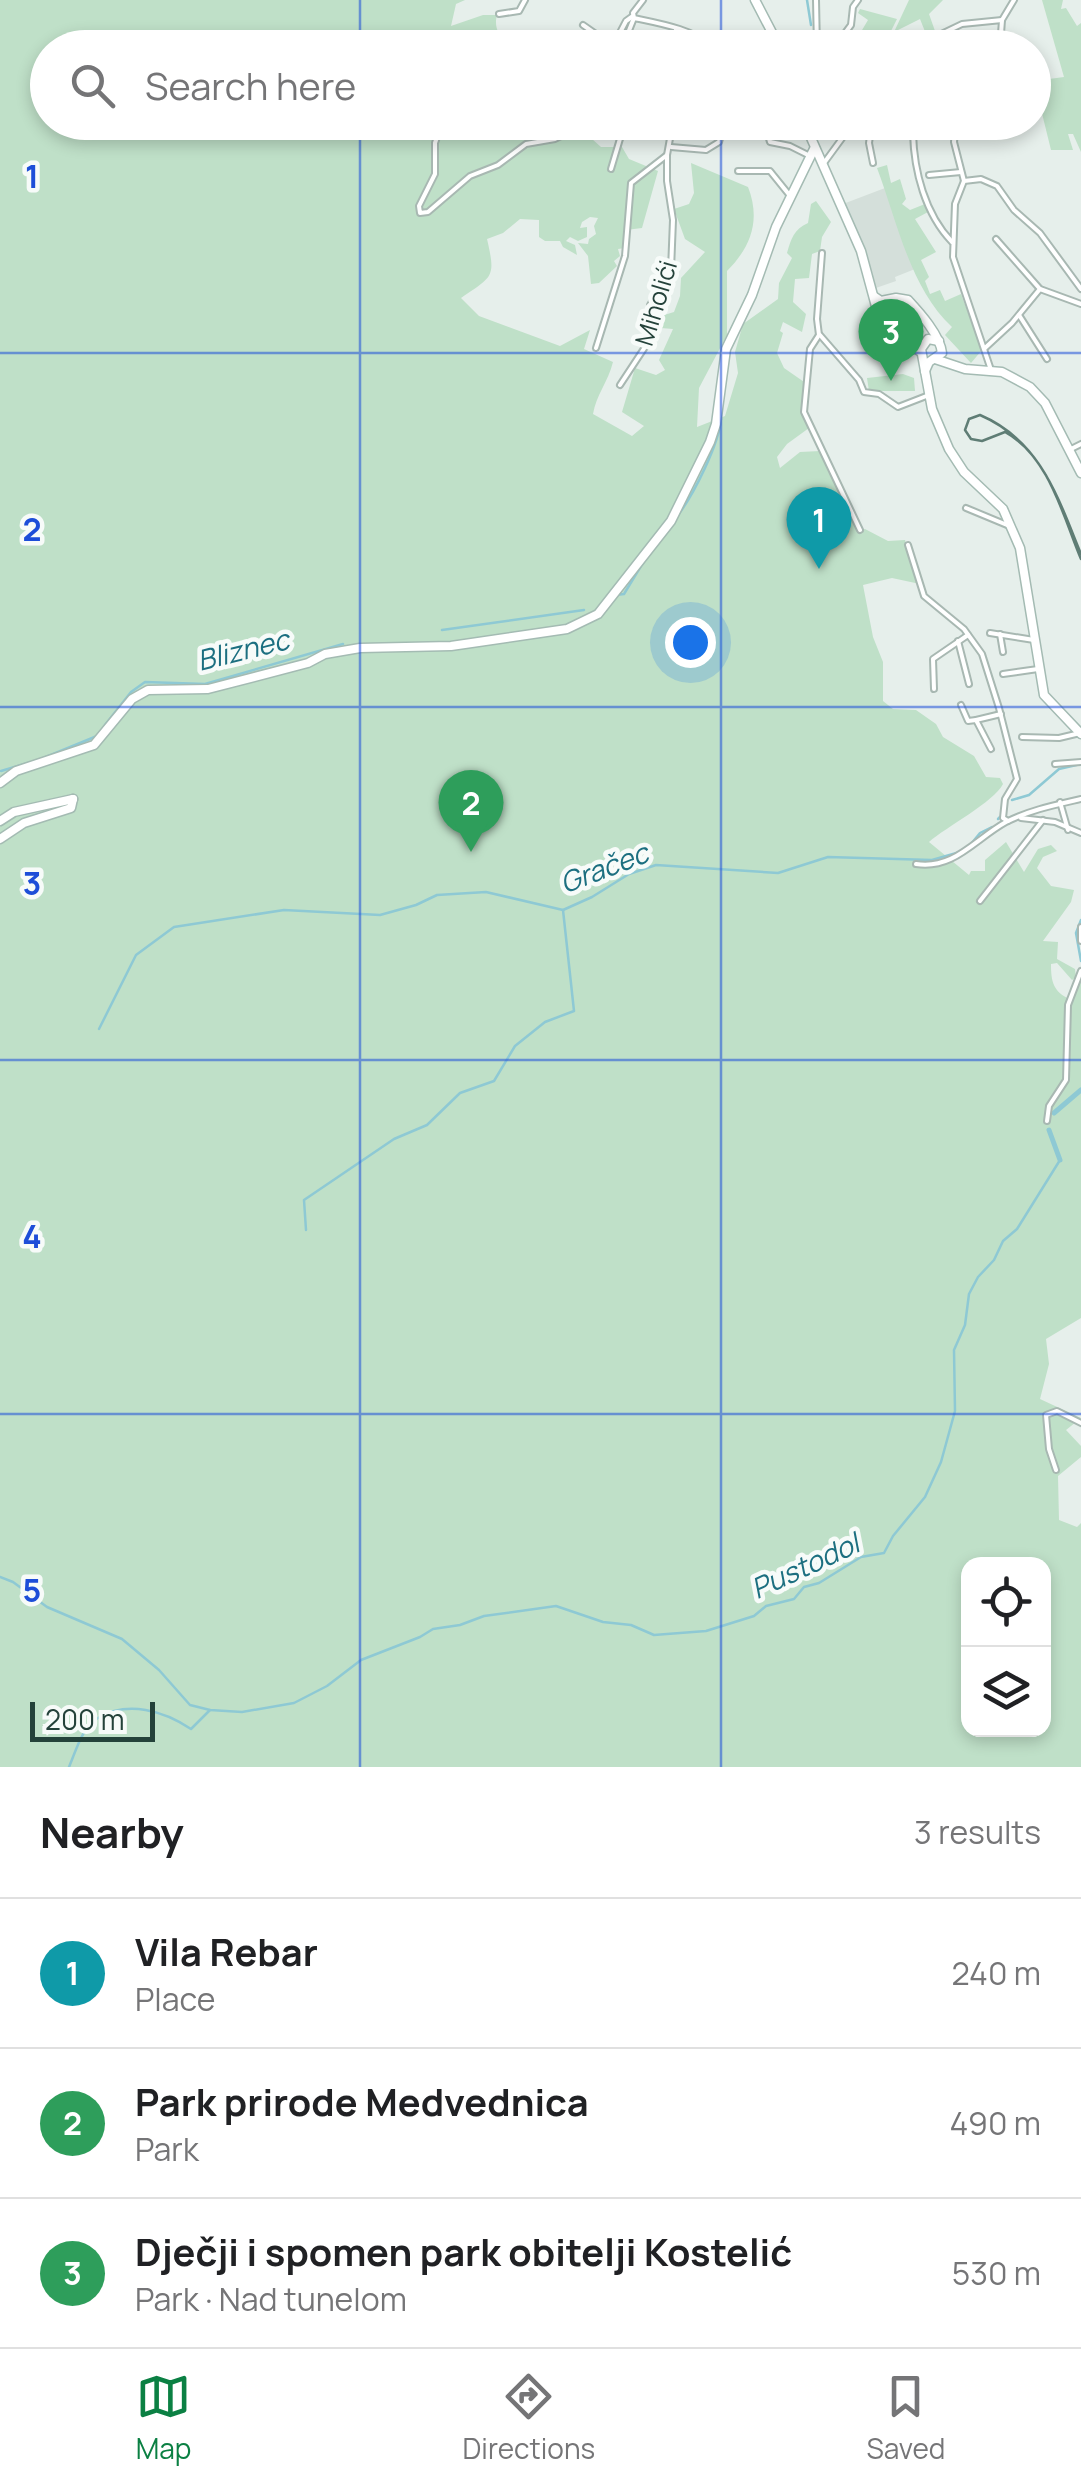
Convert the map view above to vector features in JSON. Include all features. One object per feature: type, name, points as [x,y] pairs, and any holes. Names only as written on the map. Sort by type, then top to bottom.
[{"type":"main road","points":[[754,0],[770,30]]},
{"type":"main road","points":[[810,140],[861,251],[877,310],[896,338],[928,357],[966,369],[1016,377],[1036,392],[1081,473]]},
{"type":"main road","points":[[0,784],[16,772],[94,744],[132,699],[148,690],[208,690],[308,663],[326,654],[360,648],[451,646],[566,629],[598,614],[671,522],[710,442],[726,349],[813,154]]},
{"type":"main road","points":[[801,178],[822,165]]},
{"type":"main road","points":[[872,293],[884,301],[908,300],[951,363]]},
{"type":"main road","points":[[877,310],[884,301]]},
{"type":"main road","points":[[941,346],[926,340],[929,395],[951,455],[999,504],[1011,526],[1022,557],[1048,702],[1081,734]]},
{"type":"main road","points":[[928,357],[941,346]]},
{"type":"main road","points":[[0,820],[14,812],[73,800],[73,806],[67,810],[24,822],[0,839]]},
{"type":"street","points":[[499,14],[519,11],[525,0]]},
{"type":"street","points":[[629,30],[643,0]]},
{"type":"street","points":[[816,0],[817,30]]},
{"type":"street","points":[[846,30],[858,0]]},
{"type":"street","points":[[1001,30],[1002,20],[1014,0]]},
{"type":"street","points":[[622,30],[626,21],[634,17],[658,20],[679,30]]},
{"type":"street","points":[[950,30],[962,24],[1002,20]]},
{"type":"street","points":[[583,25],[590,30]]},
{"type":"street","points":[[436,140],[435,174],[419,206],[420,213],[428,212],[470,176],[498,165],[526,144],[548,140]]},
{"type":"street","points":[[611,168],[619,140]]},
{"type":"street","name":"Miholići","points":[[596,348],[625,256],[631,183],[666,155],[671,140]]},
{"type":"street","points":[[670,147],[706,150],[720,140]]},
{"type":"street","points":[[769,140],[813,154]]},
{"type":"street","points":[[822,165],[841,140]]},
{"type":"street","points":[[869,140],[873,164]]},
{"type":"street","points":[[913,140],[915,173],[928,204],[952,242]]},
{"type":"street","points":[[954,140],[964,182],[955,204],[952,242],[956,268],[991,370]]},
{"type":"street","name":"Miholići","points":[[620,385],[649,341],[650,306],[671,270],[674,220],[666,155]]},
{"type":"street","points":[[738,171],[770,171],[791,197]]},
{"type":"street","points":[[929,175],[961,172]]},
{"type":"street","points":[[964,182],[980,180],[997,186],[1014,210],[1040,233],[1081,289]]},
{"type":"street","points":[[996,240],[1040,289],[1081,304]]},
{"type":"street","points":[[822,253],[819,335],[859,380],[864,392],[879,394],[898,407],[929,395]]},
{"type":"street","points":[[986,348],[1040,289]]},
{"type":"street","points":[[1019,314],[1047,359]]},
{"type":"street","points":[[819,335],[811,346],[804,412],[860,530]]},
{"type":"street","points":[[1069,450],[1081,444]]},
{"type":"street","points":[[966,508],[1011,526]]},
{"type":"street","points":[[908,545],[924,596],[948,614],[980,649],[1017,779],[1003,807],[1003,818],[1008,821]]},
{"type":"street","points":[[990,633],[1036,640]]},
{"type":"street","points":[[1000,634],[1002,652]]},
{"type":"street","points":[[934,689],[933,658],[968,636]]},
{"type":"street","points":[[958,640],[969,684]]},
{"type":"street","points":[[1004,674],[1040,668]]},
{"type":"street","points":[[960,705],[968,721],[1001,714]]},
{"type":"street","points":[[976,720],[991,749]]},
{"type":"street","points":[[1022,738],[1081,734]]},
{"type":"street","points":[[1055,764],[1081,762]]},
{"type":"street","points":[[916,864],[934,866],[958,857],[1008,821],[1081,798]]},
{"type":"street","points":[[1060,802],[1068,830]]},
{"type":"street","points":[[1016,819],[1043,820],[1081,833]]},
{"type":"street","points":[[980,901],[1043,820]]},
{"type":"street","points":[[1081,926],[1081,941]]},
{"type":"street","points":[[1047,1121],[1050,1106],[1066,1080],[1068,1005],[1081,971]]},
{"type":"street","points":[[1056,1470],[1048,1449],[1046,1415],[1058,1411],[1081,1423]]},
{"type":"shaded area","points":[[885,188],[915,269],[873,289],[843,204]]},
{"type":"green space","points":[[0,0],[465,0],[456,4],[451,26],[483,15],[497,15],[498,30],[30,30],[30,140],[593,140],[601,147],[622,147],[629,159],[658,171],[642,228],[626,230],[625,248],[618,249],[620,256],[614,261],[617,266],[599,283],[591,284],[588,256],[578,243],[588,244],[596,234],[598,218],[582,222],[580,228],[587,227],[587,237],[578,241],[570,237],[566,241],[575,245],[577,255],[560,241],[539,237],[539,220],[520,219],[503,233],[487,239],[489,275],[461,298],[479,316],[560,346],[590,330],[584,349],[613,362],[593,414],[632,436],[644,426],[622,412],[635,368],[656,375],[665,370],[659,360],[673,329],[661,328],[655,321],[655,306],[661,316],[674,312],[681,278],[705,252],[685,239],[674,209],[689,204],[694,193],[691,163],[748,187],[754,211],[748,243],[727,271],[727,335],[699,388],[697,427],[725,416],[738,373],[735,352],[743,324],[778,299],[779,283],[792,258],[787,253],[790,243],[796,231],[808,223],[811,204],[816,201],[831,222],[822,237],[820,251],[812,254],[809,278],[795,279],[793,302],[806,314],[802,332],[783,322],[780,331],[783,333],[777,353],[784,368],[807,384],[804,406],[809,428],[777,457],[780,468],[800,452],[820,451],[858,531],[865,529],[888,541],[905,540],[920,584],[892,578],[863,585],[873,637],[883,662],[883,701],[893,709],[916,710],[936,724],[943,737],[974,756],[986,777],[1000,778],[1003,784],[990,799],[929,842],[969,875],[971,871],[985,871],[985,860],[1006,842],[1024,872],[1038,849],[1051,845],[1057,851],[1043,857],[1037,868],[1051,886],[1074,890],[1071,902],[1043,941],[1058,942],[1057,959],[1075,969],[1076,977],[1072,980],[1057,963],[1051,964],[1053,981],[1060,993],[1070,999],[1081,973],[1081,1318],[1046,1339],[1049,1364],[1040,1399],[1081,1418],[1066,1430],[1081,1446],[1081,1457],[1058,1476],[1059,1520],[1077,1527],[1081,1523],[1081,1767],[0,1767]]},
{"type":"green space","points":[[909,0],[943,0],[929,14],[935,30],[924,30],[920,19],[895,30]]},
{"type":"green space","points":[[1042,0],[1063,0],[1061,9],[1066,8],[1077,26],[1081,23],[1081,152],[1073,134],[1068,134],[1073,150],[1051,150],[1051,79],[1064,77]]},
{"type":"green space","points":[[860,9],[897,19],[892,30],[862,30],[868,20],[858,13]]},
{"type":"green space","points":[[887,165],[891,183],[900,179],[906,199],[902,204],[910,210],[925,204],[928,212],[915,219],[936,252],[921,260],[929,277],[925,281],[930,294],[940,290],[945,301],[961,294],[982,350],[971,363],[945,335],[952,327],[925,293],[906,253],[877,168]]},
{"type":"green space","points":[[903,374],[914,378],[915,391],[869,391],[867,378]]},
{"type":"waterway","name":"Bliznec","points":[[807,0],[811,25]]},
{"type":"waterway","name":"Bliznec","points":[[678,515],[705,468],[721,419]]},
{"type":"waterway","name":"Bliznec","points":[[616,595],[624,594],[644,561]]},
{"type":"waterway","name":"Bliznec","points":[[442,630],[584,610]]},
{"type":"waterway","name":"Bliznec","points":[[105,725],[131,692],[145,682],[205,684],[343,644]]},
{"type":"waterway","name":"Bliznec","points":[[41,759],[97,736]]},
{"type":"waterway","name":"Bliznec","points":[[1,771],[28,763]]},
{"type":"waterway","name":"Gračec","points":[[1012,800],[1029,795],[1059,769],[1081,764]]},
{"type":"waterway","name":"Gračec","points":[[971,844],[992,827]]},
{"type":"waterway","name":"Gračec","points":[[99,1029],[136,955],[174,927],[284,910],[380,915],[437,895],[486,892],[563,910],[629,874],[656,865],[778,873],[828,857],[932,860],[960,852]]},
{"type":"waterway","points":[[306,1230],[304,1200],[394,1139],[427,1125],[460,1093],[494,1081],[515,1046],[545,1022],[574,1011],[563,910]]},
{"type":"waterway","name":"Pustodol","points":[[1081,920],[1076,933],[1081,961]]},
{"type":"waterway","points":[[1054,1113],[1081,1090]]},
{"type":"waterway","points":[[1049,1130],[1060,1160]]},
{"type":"waterway","name":"Pustodol","points":[[0,1577],[47,1607],[122,1639],[159,1670],[190,1705],[242,1712],[294,1703],[327,1686],[361,1660],[433,1629],[484,1616],[556,1606],[603,1622],[631,1625],[654,1635],[706,1631],[754,1616],[766,1606],[794,1599],[804,1587],[819,1583],[861,1557],[884,1553],[925,1497],[941,1462],[955,1411],[954,1350],[965,1325],[969,1294],[1003,1241],[1017,1229],[1060,1160]]},
{"type":"waterway","points":[[69,1767],[88,1727],[110,1713],[146,1710],[191,1729],[210,1710]]},
{"type":"tram line","points":[[1081,554],[1055,492],[1045,473],[1033,456],[1018,440],[1001,426],[980,415],[969,419],[965,430],[971,439],[982,441],[1005,432],[1033,456],[1044,471],[1053,488],[1081,559]]},
{"type":"place","name":"Dječji i spomen park obitelji Kostelić","points":[[891,381]]},
{"type":"place","name":"Vila Rebar","points":[[819,569]]},
{"type":"place","name":"Park prirode Medvednica","points":[[471,852]]}]
